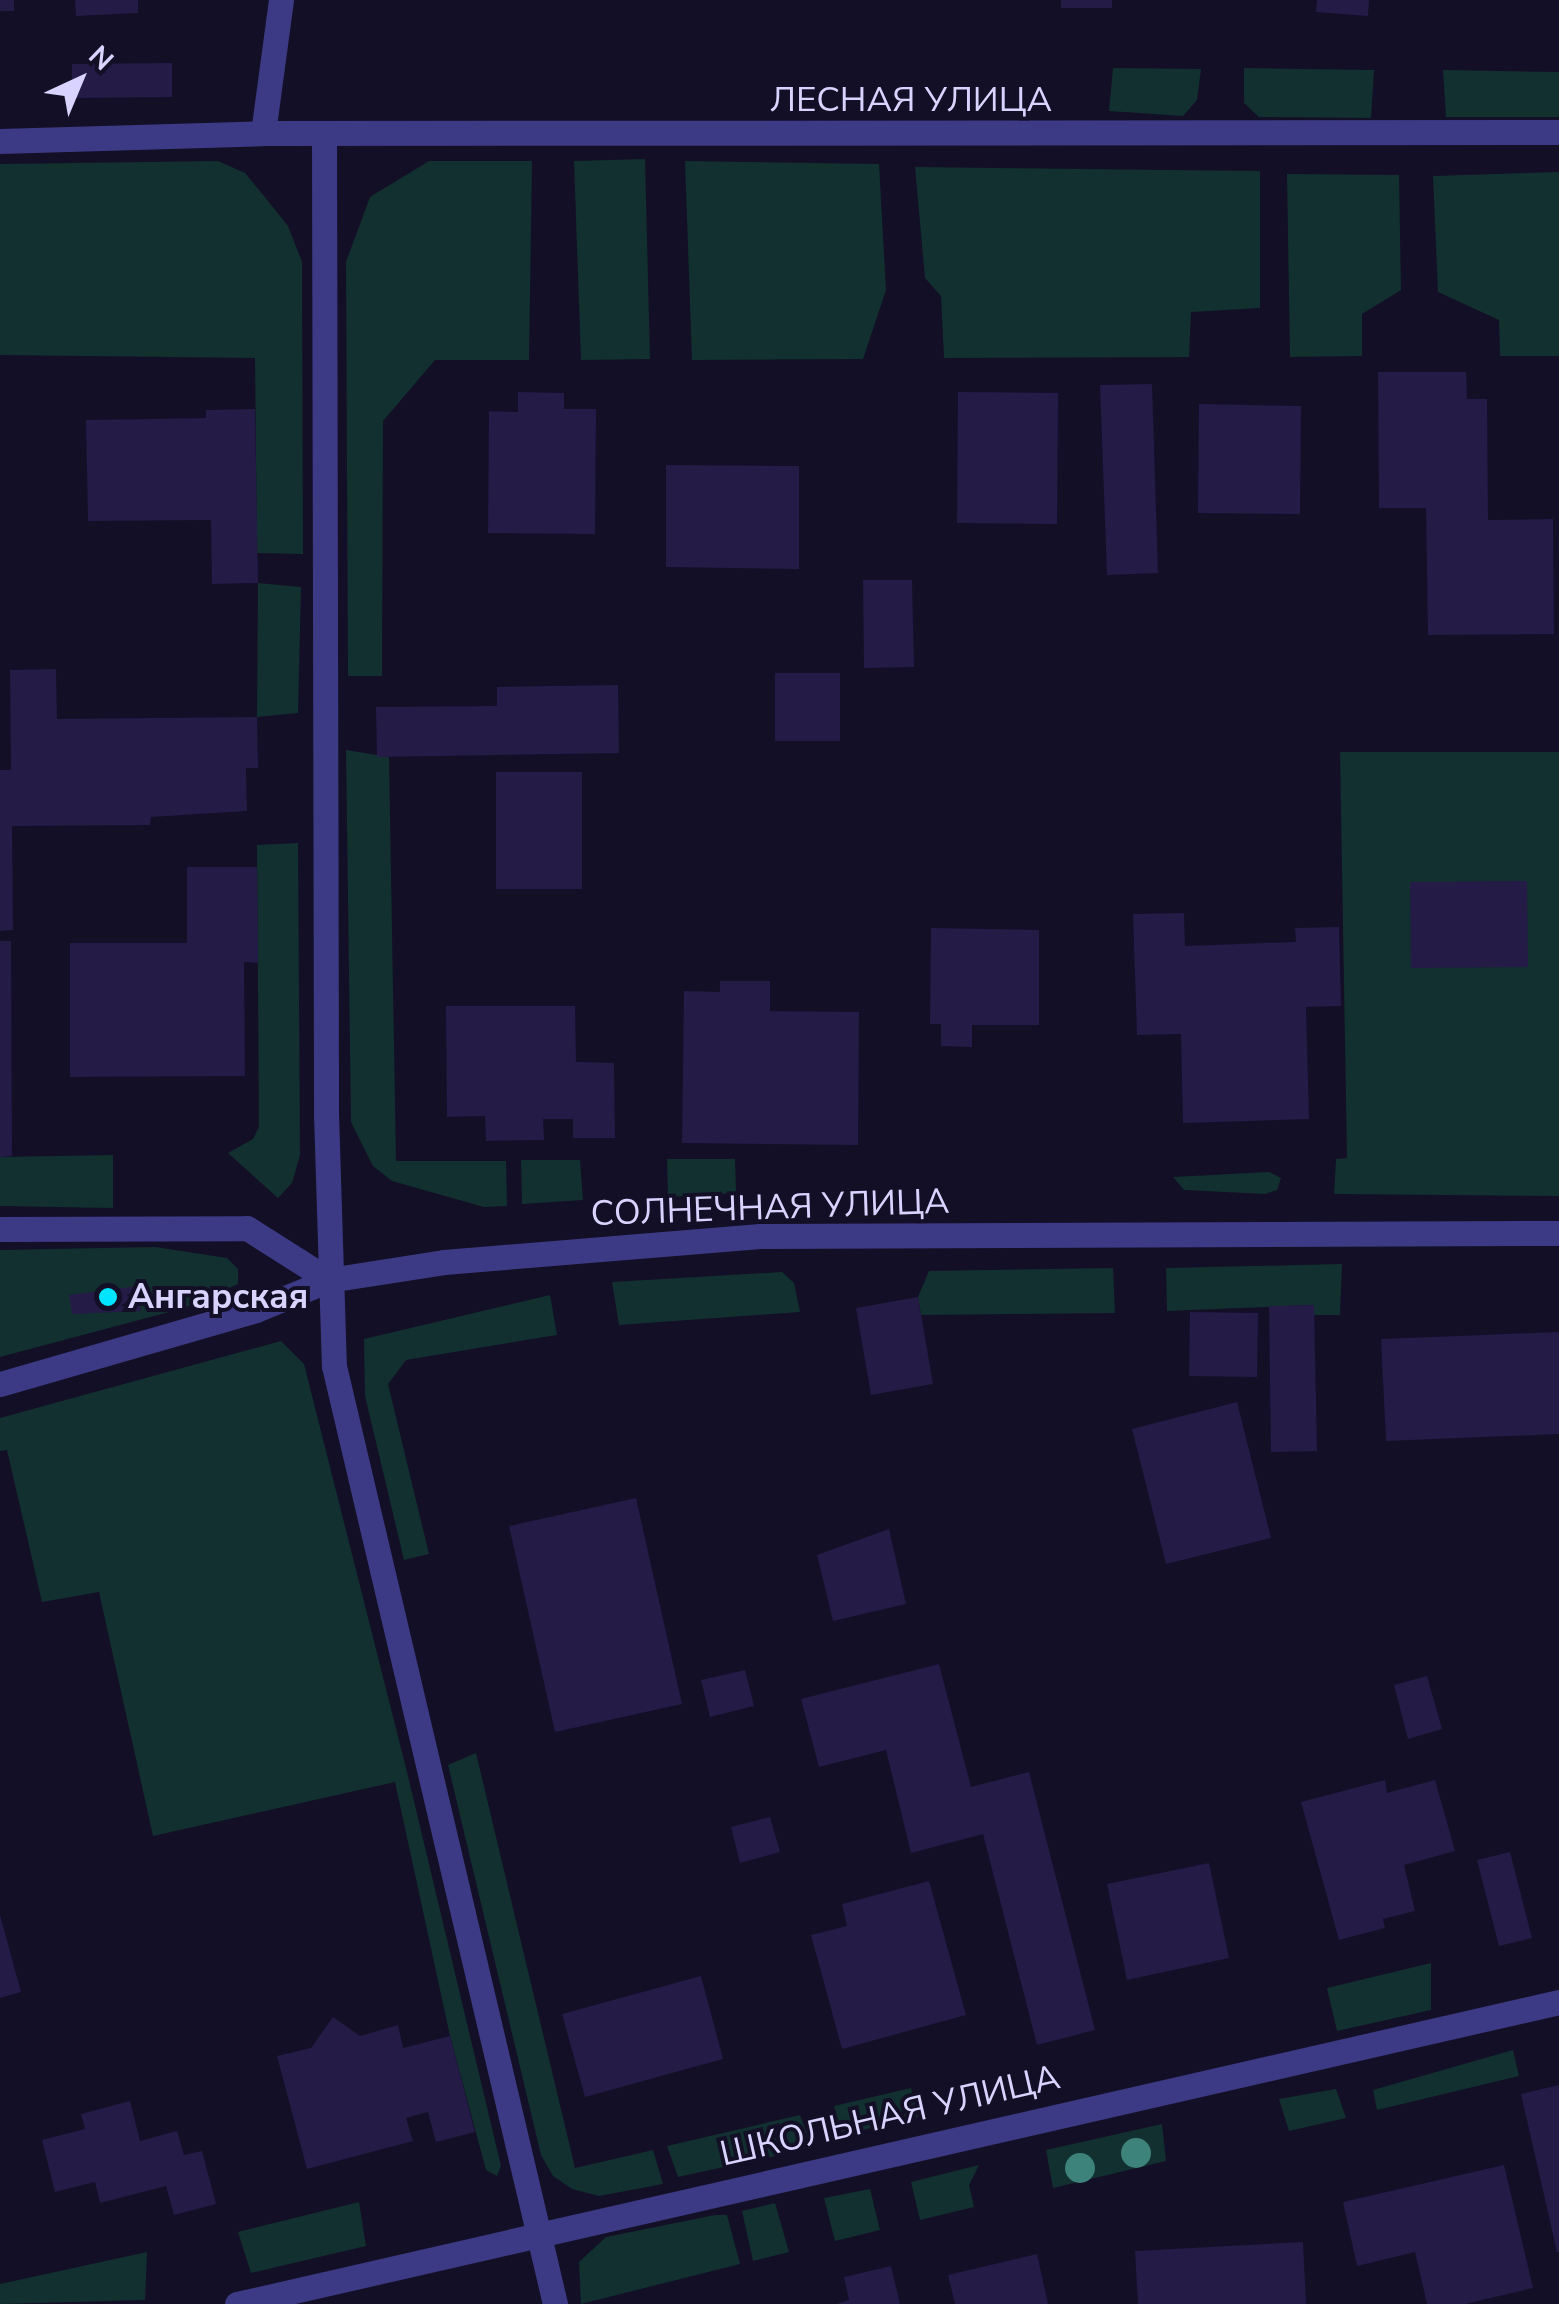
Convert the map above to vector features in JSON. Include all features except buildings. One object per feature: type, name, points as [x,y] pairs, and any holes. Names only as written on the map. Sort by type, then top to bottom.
[{"type":"street","points":[[263,133],[281,0]]},
{"type":"street","name":"ЛЕСНАЯ УЛИЦА","points":[[0,141],[263,133],[324,137],[1559,132]]},
{"type":"street","points":[[324,137],[328,1280],[334,1366],[555,2304]]},
{"type":"street","points":[[0,1230],[246,1228],[328,1280]]},
{"type":"street","name":"СОЛНЕЧНАЯ УЛИЦА","points":[[0,1384],[256,1310],[328,1280],[444,1262],[760,1236],[1559,1233]]},
{"type":"street","name":"ШКОЛЬНАЯ УЛИЦА","points":[[237,2304],[539,2231],[1559,2002]]},
{"type":"green space","points":[[1113,68],[1201,69],[1197,100],[1183,116],[1109,111]]},
{"type":"green space","points":[[1244,68],[1374,70],[1371,118],[1259,117],[1244,103]]},
{"type":"green space","points":[[1443,70],[1559,72],[1559,117],[1446,117]]},
{"type":"green space","points":[[645,159],[650,359],[581,360],[574,161]]},
{"type":"green space","points":[[218,161],[245,173],[288,226],[302,262],[303,554],[257,553],[255,358],[0,355],[0,164]]},
{"type":"green space","points":[[429,161],[532,161],[529,360],[435,360],[383,421],[382,676],[348,676],[346,262],[370,197]]},
{"type":"green space","points":[[685,161],[879,164],[886,290],[863,359],[692,360]]},
{"type":"green space","points":[[915,167],[1260,171],[1260,308],[1191,312],[1189,357],[944,358],[941,296],[925,278]]},
{"type":"green space","points":[[1559,172],[1559,356],[1500,356],[1499,320],[1438,292],[1433,176]]},
{"type":"green space","points":[[1287,174],[1399,175],[1401,290],[1362,314],[1362,356],[1290,357]]},
{"type":"green space","points":[[258,583],[301,587],[298,713],[257,717]]},
{"type":"green space","points":[[346,750],[389,757],[396,1161],[506,1161],[507,1206],[484,1207],[392,1181],[373,1166],[351,1122]]},
{"type":"green space","points":[[1340,752],[1559,752],[1559,1196],[1334,1194],[1336,1159],[1347,1158]]},
{"type":"green space","points":[[298,843],[300,1155],[292,1183],[278,1198],[228,1153],[253,1139],[259,1127],[257,845]]},
{"type":"green space","points":[[113,1155],[113,1208],[0,1206],[0,1157]]},
{"type":"green space","points":[[667,1159],[735,1159],[736,1193],[668,1197]]},
{"type":"green space","points":[[521,1160],[580,1160],[583,1200],[522,1204]]},
{"type":"green space","points":[[1269,1172],[1281,1178],[1277,1190],[1265,1194],[1184,1190],[1173,1177]]},
{"type":"green space","points":[[155,1247],[227,1258],[238,1269],[238,1284],[184,1308],[0,1357],[0,1250]]},
{"type":"green space","points":[[1342,1264],[1340,1315],[1314,1315],[1313,1305],[1167,1311],[1166,1268]]},
{"type":"green space","points":[[1113,1268],[1115,1313],[921,1315],[918,1297],[929,1271]]},
{"type":"green space","points":[[782,1272],[794,1283],[800,1312],[619,1325],[612,1282]]},
{"type":"green space","points":[[550,1295],[557,1335],[406,1360],[388,1384],[429,1554],[404,1560],[365,1396],[364,1339]]},
{"type":"green space","points":[[281,1341],[304,1364],[501,2166],[497,2176],[486,2170],[450,2036],[395,1782],[153,1836],[99,1592],[42,1602],[7,1450],[0,1451],[0,1418]]},
{"type":"green space","points":[[476,1753],[575,2168],[653,2150],[663,2184],[599,2196],[572,2189],[553,2176],[541,2155],[448,1765]]},
{"type":"green space","points":[[1431,1963],[1431,2010],[1337,2031],[1327,1988]]},
{"type":"green space","points":[[1513,2050],[1519,2076],[1377,2110],[1373,2090]]},
{"type":"green space","points":[[911,2088],[918,2117],[842,2135],[834,2106]]},
{"type":"green space","points":[[1336,2089],[1346,2118],[1289,2131],[1279,2099]]},
{"type":"green space","points":[[800,2115],[808,2136],[798,2151],[678,2177],[667,2146]]},
{"type":"green space","points":[[1162,2124],[1166,2161],[1053,2188],[1046,2150]]},
{"type":"green space","points":[[979,2165],[969,2185],[974,2207],[920,2220],[911,2182]]},
{"type":"green space","points":[[870,2189],[880,2230],[835,2241],[824,2198]]},
{"type":"green space","points":[[359,2202],[366,2246],[251,2273],[238,2232]]},
{"type":"green space","points":[[775,2203],[789,2252],[753,2261],[742,2211]]},
{"type":"green space","points":[[727,2215],[740,2264],[581,2304],[579,2262],[606,2237]]},
{"type":"green space","points":[[147,2252],[145,2300],[0,2304],[0,2284]]},
{"type":"place","name":"Ангарская","points":[[108,1297]]}]
